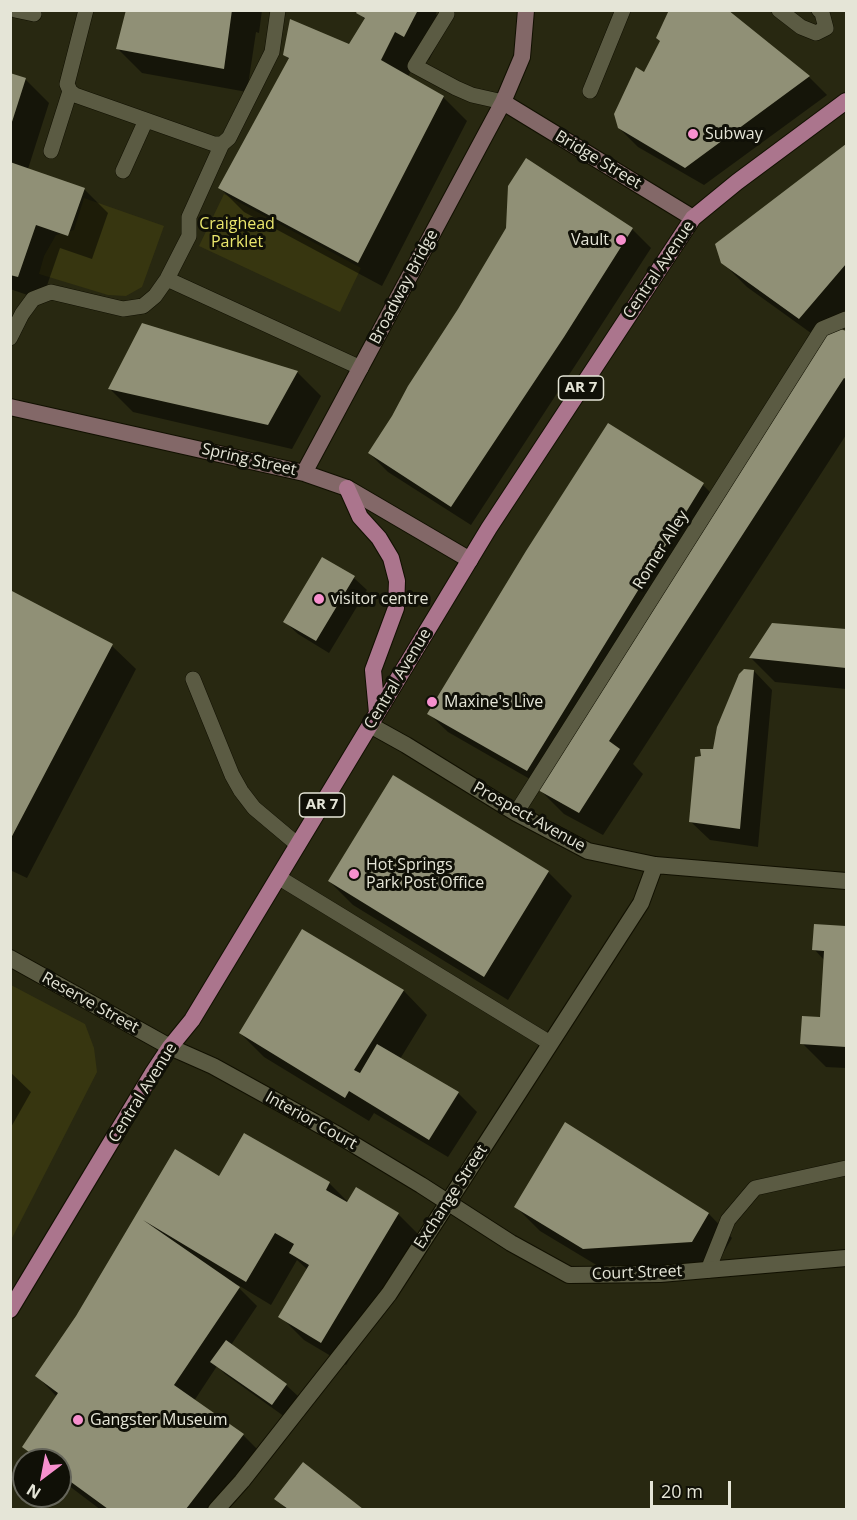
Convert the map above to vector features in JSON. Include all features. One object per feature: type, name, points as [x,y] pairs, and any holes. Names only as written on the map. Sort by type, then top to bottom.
[{"type":"main road","name":"Broadway Bridge","points":[[304,472],[503,102],[522,57],[526,10]]},
{"type":"main road","name":"Central Avenue","points":[[10,1310],[152,1074],[192,1020],[489,528],[693,218],[737,182],[846,101]]},
{"type":"main road","name":"Bridge Street","points":[[503,102],[693,218]]},
{"type":"main road","name":"Spring Street","points":[[10,407],[304,472],[347,488],[470,560]]},
{"type":"main road","points":[[347,488],[360,517],[379,538],[391,558],[397,581],[396,608],[373,669],[374,719]]},
{"type":"street","name":"Prospect Avenue","points":[[374,719],[406,745],[516,813],[588,851],[655,865],[846,881]]},
{"type":"street","name":"Exchange Street","points":[[216,1509],[242,1481],[389,1294],[641,903],[655,865]]},
{"type":"street","name":"Reserve Street","points":[[10,958],[170,1047]]},
{"type":"street","name":"Interior Court","points":[[170,1047],[213,1066],[338,1135],[447,1202]]},
{"type":"street","name":"Court Street","points":[[447,1202],[511,1243],[569,1275],[660,1274],[846,1258]]},
{"type":"lane","points":[[15,10],[34,14]]},
{"type":"lane","points":[[86,10],[67,84],[70,91],[75,95],[214,144],[222,144]]},
{"type":"lane","points":[[10,338],[33,298],[51,292],[123,309],[143,306],[155,296],[167,279],[189,236],[189,217],[222,144],[229,138],[272,52],[278,10]]},
{"type":"lane","points":[[446,10],[447,14],[415,66],[472,95],[503,102]]},
{"type":"lane","points":[[590,91],[623,10]]},
{"type":"lane","points":[[778,10],[801,27],[816,33],[826,28],[819,10]]},
{"type":"lane","points":[[51,151],[70,91]]},
{"type":"lane","points":[[123,171],[146,120]]},
{"type":"lane","points":[[167,279],[361,368]]},
{"type":"lane","name":"Romer Alley","points":[[516,813],[822,329],[846,319]]},
{"type":"lane","points":[[193,679],[232,775],[241,791],[254,808],[298,845]]},
{"type":"lane","points":[[278,877],[550,1043]]},
{"type":"lane","points":[[708,1270],[728,1220],[755,1188],[846,1168]]},
{"type":"green space","name":"Craighead Parklet","points":[[224,194],[361,268],[340,312],[199,246]]},
{"type":"green space","points":[[84,198],[164,226],[142,287],[126,296],[108,295],[39,274],[44,256],[56,235],[74,230]]},
{"type":"green space","points":[[11,985],[85,1024],[94,1048],[97,1072],[11,1240]]},
{"type":"building","points":[[126,10],[232,10],[224,69],[116,49]]},
{"type":"building","points":[[358,10],[418,10],[404,37],[395,32],[381,60],[444,96],[358,263],[218,188],[289,58],[283,55],[290,19],[349,44],[365,18],[356,13]]},
{"type":"building","points":[[669,10],[728,10],[810,76],[685,168],[618,128],[614,114],[636,67],[644,72],[660,41],[656,38]]},
{"type":"building","points":[[10,73],[26,78],[11,125],[10,125]]},
{"type":"building","points":[[846,144],[846,264],[799,319],[721,263],[715,244]]},
{"type":"building","points":[[526,158],[633,228],[451,507],[368,453],[506,228],[508,186]]},
{"type":"building","points":[[10,162],[85,188],[68,236],[36,225],[18,277],[10,275]]},
{"type":"building","points":[[142,323],[298,371],[268,425],[108,389]]},
{"type":"building","points":[[838,328],[846,331],[846,379],[844,378],[609,741],[620,749],[579,813],[538,790],[825,334]]},
{"type":"building","points":[[608,423],[704,483],[527,771],[427,714],[526,551]]},
{"type":"building","name":"visitor centre","points":[[322,557],[355,576],[316,641],[283,622]]},
{"type":"building","points":[[10,590],[113,644],[10,840]]},
{"type":"building","points":[[772,623],[846,629],[846,668],[749,658]]},
{"type":"building","points":[[744,669],[754,670],[740,829],[689,822],[695,757],[701,756],[700,749],[713,749],[717,727],[739,674]]},
{"type":"building","points":[[393,775],[549,871],[484,977],[328,881]]},
{"type":"building","points":[[814,924],[846,926],[846,1047],[800,1044],[802,1016],[820,1017],[824,951],[812,950]]},
{"type":"building","points":[[302,929],[404,990],[354,1070],[360,1073],[377,1044],[459,1092],[429,1140],[349,1091],[345,1098],[239,1033]]},
{"type":"building","points":[[565,1122],[709,1213],[692,1242],[583,1249],[514,1207]]},
{"type":"building","points":[[244,1133],[330,1182],[326,1190],[347,1202],[356,1187],[399,1213],[321,1343],[278,1317],[309,1265],[289,1253],[294,1244],[275,1233],[246,1282],[143,1220],[240,1287],[174,1385],[244,1434],[186,1509],[108,1509],[72,1483],[72,1448],[22,1447],[58,1393],[35,1376],[76,1316],[175,1149],[219,1176]]},
{"type":"building","points":[[226,1340],[287,1384],[272,1405],[210,1362]]},
{"type":"building","points":[[303,1462],[363,1509],[288,1509],[274,1499]]},
{"type":"place","name":"Subway","points":[[693,134]]},
{"type":"place","name":"Vault","points":[[621,240]]},
{"type":"place","name":"visitor centre","points":[[319,599]]},
{"type":"place","name":"Maxine's Live","points":[[432,702]]},
{"type":"place","name":"Hot Springs Park Post Office","points":[[354,874]]},
{"type":"place","name":"Gangster Museum","points":[[78,1420]]}]
